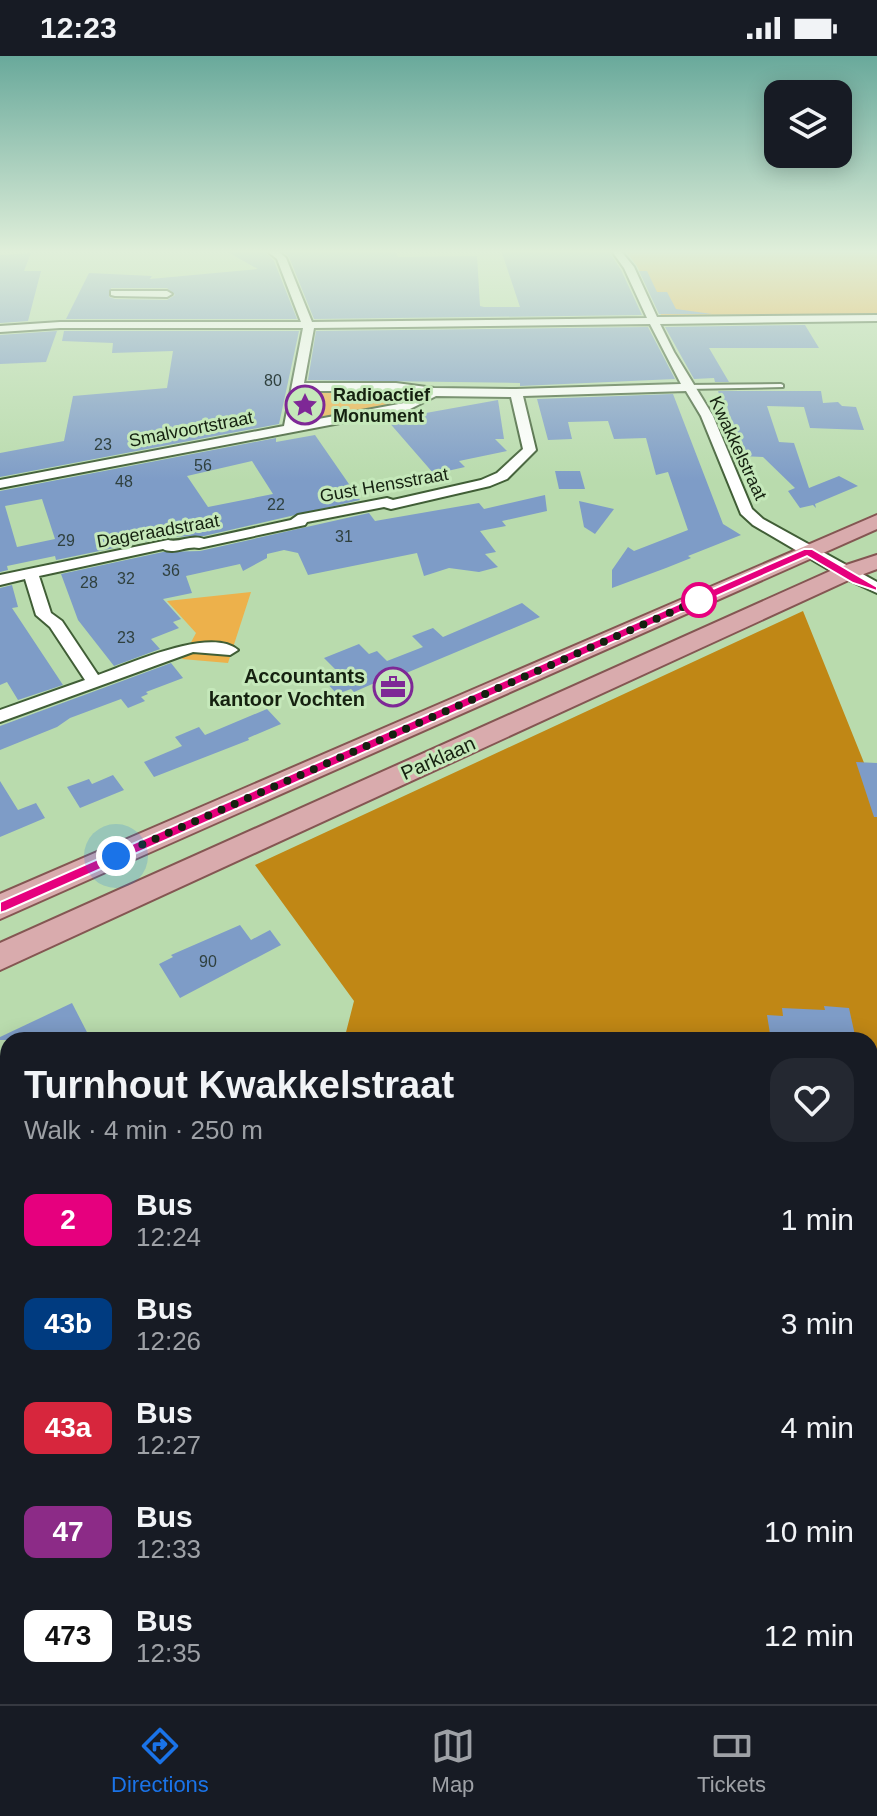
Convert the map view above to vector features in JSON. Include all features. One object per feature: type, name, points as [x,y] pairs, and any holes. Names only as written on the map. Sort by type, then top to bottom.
[{"type":"main road","name":"Parklaan","points":[[0,907],[877,521]]},
{"type":"main road","name":"Parklaan","points":[[0,957],[845,573],[877,562]]},
{"type":"street","points":[[290,428],[308,327]]},
{"type":"street","name":"Kwakkelstraat","points":[[657,327],[707,416],[746,511],[808,552],[877,588]]},
{"type":"street","name":"Smalvoortstraat","points":[[297,387],[396,387],[434,392],[516,393],[688,387]]},
{"type":"street","name":"Smalvoortstraat","points":[[0,484],[408,406],[434,392]]},
{"type":"street","name":"Gust Hensstraat","points":[[275,527],[357,506],[387,502],[391,505],[502,476],[530,450],[516,393]]},
{"type":"street","name":"Dageraadstraat","points":[[0,580],[168,544],[169,548],[198,541],[199,544],[275,527]]},
{"type":"street","points":[[31,574],[44,615],[56,624],[95,683]]},
{"type":"street","points":[[0,716],[192,647],[230,650]]},
{"type":"lane","points":[[688,387],[781,386]]},
{"type":"shaded area","points":[[313,390],[396,390],[405,401],[323,417],[309,408]]},
{"type":"shaded area","points":[[251,592],[228,663],[182,659],[196,633],[167,601]]},
{"type":"shaded area","points":[[803,611],[877,795],[877,1032],[346,1032],[354,1001],[255,865]]},
{"type":"building","points":[[648,327],[675,379],[520,386],[520,383],[308,380],[316,331]]},
{"type":"building","points":[[665,327],[806,327],[819,348],[709,348],[729,382],[715,382],[714,378],[694,379]]},
{"type":"building","points":[[57,331],[46,362],[0,364],[0,335]]},
{"type":"building","points":[[64,331],[299,331],[279,424],[0,477],[0,453],[64,441],[73,396],[167,388],[173,351],[112,353],[113,343],[62,341]]},
{"type":"building","points":[[718,391],[821,391],[823,403],[838,402],[842,406],[856,407],[864,430],[810,428],[804,407],[767,406],[779,442],[794,443],[809,488],[839,476],[858,486],[815,504],[816,508],[813,505],[800,508],[788,491],[795,488],[763,457],[741,456],[727,406],[723,406]]},
{"type":"building","points":[[673,394],[723,524],[741,535],[612,588],[612,570],[628,547],[634,551],[688,530],[668,472],[656,475],[646,438],[614,439],[608,421],[568,422],[572,439],[548,440],[537,399]]},
{"type":"building","points":[[498,400],[504,439],[495,439],[507,451],[459,461],[465,467],[434,474],[387,420]]},
{"type":"building","points":[[315,435],[360,500],[204,536],[167,537],[56,560],[55,556],[7,566],[8,570],[0,572],[0,491],[276,438],[276,442]],"holes":[[[252,461],[273,494],[208,507],[187,476]],[[42,499],[55,539],[17,547],[5,506]]]},
{"type":"building","points":[[555,471],[580,471],[585,489],[559,489]]},
{"type":"building","points":[[545,495],[547,511],[502,521],[506,526],[480,531],[496,552],[485,554],[498,567],[479,572],[449,568],[424,576],[417,553],[308,575],[298,553],[284,550],[267,554],[267,558],[243,571],[240,564],[186,576],[192,593],[163,599],[181,619],[173,622],[179,628],[151,639],[160,649],[114,666],[78,620],[61,574],[163,552],[200,551],[369,513],[375,521],[479,503],[484,509]]},
{"type":"building","points":[[579,501],[614,509],[595,534],[584,527]]},
{"type":"building","points":[[12,585],[18,607],[12,608],[63,685],[18,700],[7,682],[0,685],[0,588]]},
{"type":"building","points":[[522,603],[540,617],[392,679],[386,678],[354,692],[351,689],[337,694],[320,676],[336,670],[324,658],[359,644],[369,654],[377,651],[387,661],[423,647],[412,636],[433,628],[443,637]]},
{"type":"building","points":[[171,663],[183,678],[146,692],[148,694],[141,697],[145,701],[128,708],[121,699],[0,750],[0,726]]},
{"type":"building","points":[[267,709],[281,724],[249,740],[154,777],[144,762],[182,746],[175,737],[199,727],[205,735]]},
{"type":"building","points":[[856,762],[877,763],[877,817],[874,817]]},
{"type":"building","points":[[113,775],[124,790],[80,808],[67,787],[89,779],[92,784]]},
{"type":"building","points":[[0,781],[18,810],[36,803],[45,818],[0,837]]},
{"type":"building","points":[[240,925],[251,940],[270,930],[281,945],[180,998],[159,964],[173,957],[171,955]]},
{"type":"building","points":[[72,1003],[87,1032],[11,1032]]},
{"type":"building","points":[[824,1006],[849,1008],[854,1032],[770,1032],[767,1015],[783,1016],[782,1008],[825,1010]]},
{"type":"bus line","name":"2","points":[[0,907],[808,552],[877,587]]},
{"type":"place","name":"Radioactief Monument","points":[[305,405]]},
{"type":"place","name":"Accountants kantoor Vochten","points":[[393,687]]},
{"type":"route","points":[[116,856],[699,600]]}]
